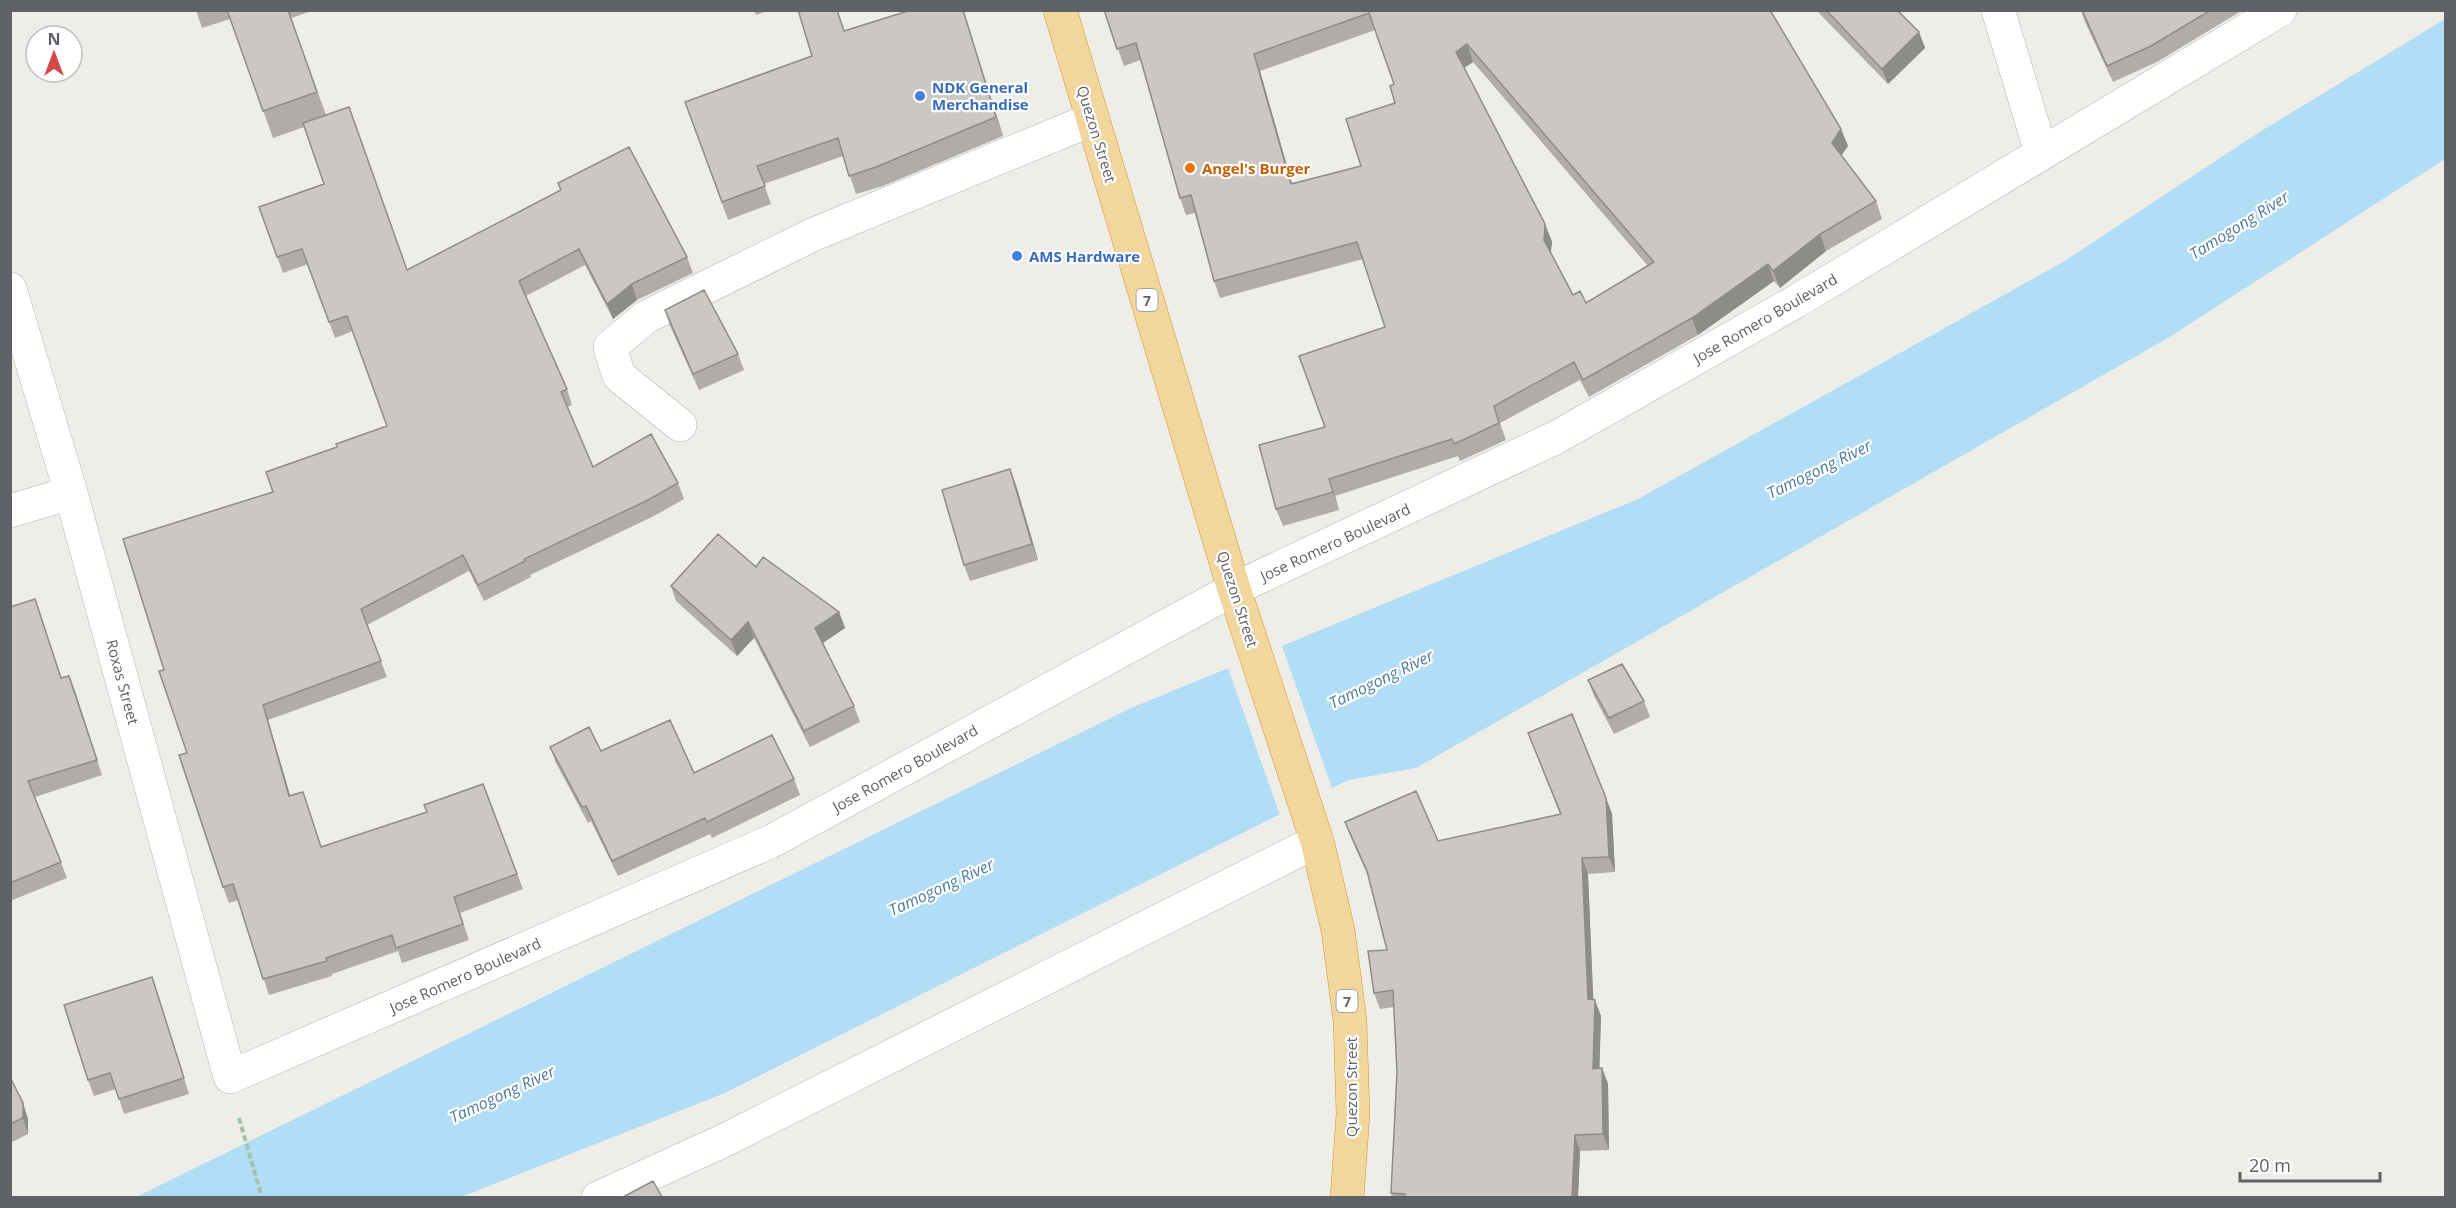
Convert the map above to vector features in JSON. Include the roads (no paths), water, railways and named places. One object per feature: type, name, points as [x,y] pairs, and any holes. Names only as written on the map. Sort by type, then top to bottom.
[{"type":"highway","name":"Quezon Street","points":[[1060,10],[1238,601],[1317,841],[1338,930],[1350,1020],[1353,1114],[1347,1197]]},
{"type":"street","points":[[1998,10],[2041,152]]},
{"type":"street","name":"Jose Romero Boulevard","points":[[230,1077],[770,842],[1557,437],[1795,302],[2280,10]]},
{"type":"street","points":[[680,425],[619,376],[613,357],[610,347],[646,317],[813,235],[1093,119]]},
{"type":"street","name":"Roxas Street","points":[[10,289],[71,493],[230,1077]]},
{"type":"street","points":[[10,511],[71,493]]},
{"type":"street","points":[[598,1197],[725,1140],[1317,841]]},
{"type":"water","name":"Tamogong River","points":[[2445,19],[2445,159],[2168,338],[1416,768],[1348,780],[725,1093],[461,1197],[134,1198],[1131,708],[1638,499],[2063,262],[2258,133]]},
{"type":"place","name":"NDK General Merchandise","points":[[920,96]]},
{"type":"place","name":"Angel's Burger","points":[[1190,168]]},
{"type":"place","name":"AMS Hardware","points":[[1017,256]]}]
